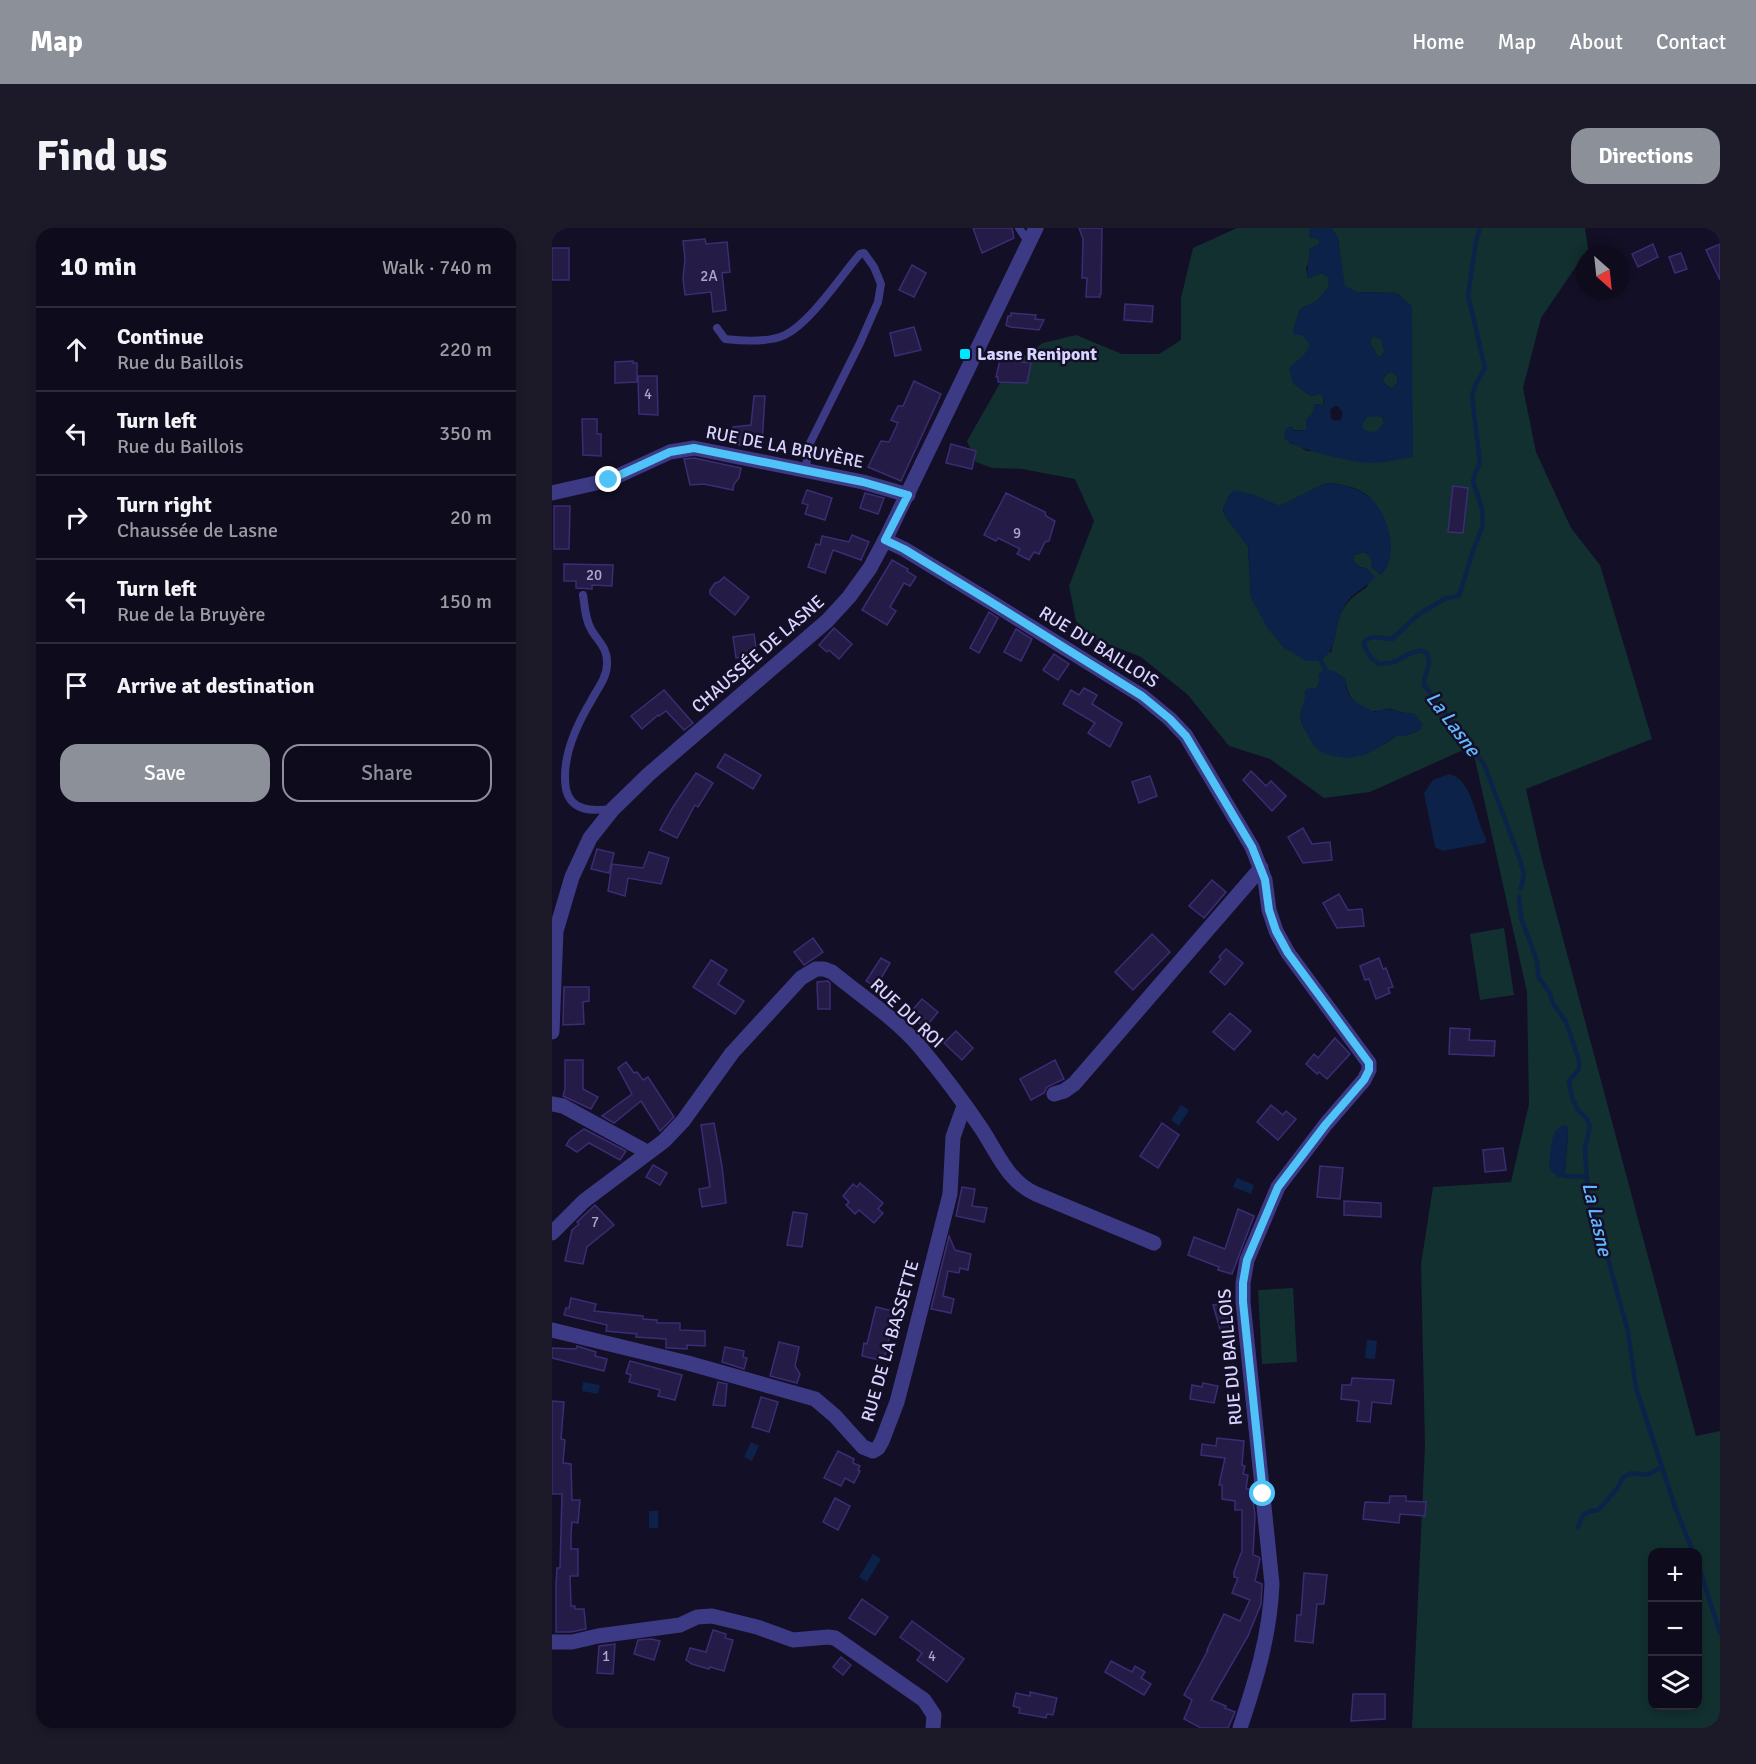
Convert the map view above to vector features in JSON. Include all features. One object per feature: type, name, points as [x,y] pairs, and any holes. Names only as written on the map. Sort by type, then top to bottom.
[{"type":"street","name":"CHAUSSÉE DE LASNE","points":[[552,1032],[553,971],[559,921],[572,877],[590,838],[613,809],[649,774],[827,621],[849,597],[870,568],[908,495],[1036,228]]},
{"type":"street","name":"RUE DE LA BRUYÈRE","points":[[552,493],[609,480],[670,452],[682,449],[713,451],[863,482],[908,495]]},
{"type":"street","name":"RUE DU BAILLOIS","points":[[885,540],[904,549],[991,602],[1156,706],[1186,736],[1252,847],[1265,880],[1269,910],[1276,931],[1288,953],[1369,1063],[1369,1070],[1364,1080],[1326,1124],[1278,1187],[1247,1260],[1243,1283],[1243,1302],[1272,1584],[1270,1617],[1263,1653],[1240,1728]]},
{"type":"street","points":[[1054,1094],[1074,1084],[1261,868]]},
{"type":"street","name":"RUE DU ROI","points":[[552,1233],[584,1201],[664,1141],[683,1121],[732,1053],[801,978],[816,969],[824,969],[832,972],[890,1018],[919,1045],[981,1128],[1018,1184],[1026,1190],[1154,1243]]},
{"type":"street","points":[[552,1104],[563,1106],[647,1152]]},
{"type":"street","name":"RUE DE LA BASSETTE","points":[[552,1330],[688,1363],[815,1399],[863,1447],[873,1451],[878,1448],[897,1402],[950,1194],[953,1137],[964,1106]]},
{"type":"street","points":[[552,1642],[572,1642],[598,1636],[681,1625],[698,1617],[712,1616],[757,1627],[793,1640],[835,1638],[919,1696],[934,1722]]},
{"type":"lane","points":[[1019,228],[1029,243]]},
{"type":"lane","points":[[717,328],[725,339],[761,340],[783,336],[804,321],[860,254],[864,254],[874,267],[881,284],[878,302],[808,447],[806,470]]},
{"type":"lane","points":[[583,595],[587,619],[605,650],[607,664],[604,677],[574,736],[565,781],[572,802],[581,808],[594,811],[613,809]]},
{"type":"green space","points":[[1237,228],[1309,228],[1309,237],[1319,239],[1320,245],[1310,249],[1306,268],[1308,278],[1322,273],[1328,277],[1329,287],[1317,301],[1300,309],[1293,331],[1302,335],[1311,344],[1293,383],[1311,396],[1320,393],[1324,398],[1323,405],[1316,404],[1306,430],[1293,430],[1289,443],[1307,451],[1412,457],[1412,307],[1397,293],[1356,292],[1344,286],[1338,238],[1331,228],[1585,228],[1588,246],[1576,246],[1576,267],[1541,318],[1523,388],[1536,452],[1571,528],[1600,565],[1652,739],[1526,789],[1542,860],[1696,1436],[1720,1431],[1720,1728],[1412,1728],[1425,1446],[1421,1264],[1433,1187],[1511,1182],[1529,1104],[1527,992],[1472,746],[1370,792],[1324,798],[1270,759],[1229,746],[1188,695],[1141,657],[1095,639],[1076,621],[1069,586],[1094,521],[1075,479],[1022,469],[992,468],[976,462],[967,441],[1011,364],[1043,343],[1076,335],[1122,354],[1159,354],[1181,340],[1181,298],[1193,248]],"holes":[[[1326,483],[1352,488],[1370,498],[1381,514],[1390,539],[1372,561],[1364,552],[1354,555],[1353,560],[1356,564],[1367,568],[1370,573],[1367,587],[1349,601],[1340,615],[1331,653],[1251,598],[1248,546],[1225,516],[1223,509],[1230,494],[1249,495],[1280,506]],[[1334,671],[1346,680],[1348,692],[1360,706],[1371,711],[1389,709],[1414,714],[1422,724],[1420,730],[1406,736],[1396,736],[1385,744],[1315,747],[1302,724],[1300,715],[1307,689],[1316,688],[1320,681]],[[1556,1131],[1568,1133],[1565,1171],[1549,1165]]]},
{"type":"green space","points":[[1376,336],[1382,340],[1385,351],[1379,358],[1370,343],[1372,337]]},
{"type":"green space","points":[[1392,372],[1397,376],[1397,383],[1392,389],[1382,382],[1386,374]]},
{"type":"green space","points":[[1375,415],[1382,417],[1384,423],[1377,432],[1368,432],[1363,429],[1363,422],[1367,417]]},
{"type":"green space","points":[[1504,928],[1514,995],[1480,1000],[1470,934]]},
{"type":"green space","points":[[1293,1288],[1297,1362],[1262,1364],[1258,1290]]},
{"type":"water","points":[[1309,228],[1331,228],[1338,238],[1345,286],[1356,292],[1397,293],[1412,307],[1413,457],[1367,463],[1313,451],[1290,443],[1284,438],[1285,430],[1291,426],[1294,431],[1306,430],[1306,419],[1313,413],[1314,404],[1323,405],[1324,402],[1320,394],[1311,396],[1293,383],[1289,368],[1305,354],[1310,345],[1302,335],[1295,335],[1293,331],[1300,309],[1317,301],[1329,287],[1328,277],[1322,273],[1308,278],[1310,248],[1320,244],[1318,239],[1309,237]],"holes":[[[1372,337],[1382,340],[1382,348],[1385,351],[1379,358],[1370,343]],[[1392,372],[1397,376],[1397,383],[1391,389],[1382,381],[1386,374]],[[1339,406],[1343,412],[1341,420],[1334,421],[1330,410]],[[1367,417],[1382,417],[1384,423],[1377,431],[1368,432],[1363,429],[1363,422]]]},
{"type":"water","points":[[1326,483],[1355,489],[1365,494],[1377,505],[1390,535],[1390,557],[1381,575],[1372,568],[1370,557],[1367,554],[1364,552],[1354,555],[1353,560],[1356,564],[1367,568],[1375,577],[1353,595],[1342,610],[1328,654],[1321,661],[1306,661],[1284,648],[1268,629],[1251,598],[1248,546],[1225,516],[1223,508],[1234,490],[1252,494],[1280,506]]},
{"type":"water","points":[[1325,669],[1334,671],[1346,680],[1350,697],[1359,704],[1375,712],[1385,709],[1415,714],[1422,724],[1420,730],[1406,736],[1396,736],[1365,755],[1346,758],[1324,754],[1315,747],[1302,724],[1300,715],[1306,695],[1304,692],[1307,689],[1316,688],[1320,681],[1318,674]]},
{"type":"water","points":[[1449,774],[1457,777],[1468,792],[1486,838],[1485,843],[1443,851],[1435,847],[1424,793],[1433,780]]},
{"type":"water","points":[[1181,1105],[1189,1110],[1179,1126],[1171,1120]]},
{"type":"water","points":[[1563,1125],[1568,1127],[1565,1176],[1559,1178],[1550,1170],[1549,1165],[1553,1137]]},
{"type":"water","points":[[1237,1178],[1254,1185],[1251,1194],[1233,1187]]},
{"type":"water","points":[[1367,1340],[1377,1341],[1375,1359],[1365,1358]]},
{"type":"water","points":[[583,1382],[600,1385],[598,1394],[582,1391]]},
{"type":"water","points":[[751,1442],[759,1446],[752,1461],[744,1457]]},
{"type":"water","points":[[649,1511],[658,1511],[658,1528],[649,1528]]},
{"type":"water","points":[[873,1554],[881,1559],[867,1582],[859,1577]]},
{"type":"building","points":[[973,228],[1012,228],[1014,238],[982,253]]},
{"type":"building","points":[[1079,228],[1102,228],[1100,297],[1086,297],[1087,278],[1082,278],[1083,239]]},
{"type":"building","points":[[705,239],[706,244],[727,242],[730,272],[722,273],[726,310],[713,312],[711,292],[685,295],[683,241]]},
{"type":"building","points":[[1653,244],[1658,257],[1638,267],[1632,254]]},
{"type":"building","points":[[1720,244],[1720,280],[1706,250]]},
{"type":"building","points":[[552,248],[569,248],[569,280],[552,280]]},
{"type":"building","points":[[1681,253],[1687,269],[1675,273],[1669,257]]},
{"type":"building","points":[[912,265],[926,273],[914,297],[899,290]]},
{"type":"building","points":[[1125,304],[1153,306],[1152,322],[1124,320]]},
{"type":"building","points":[[1011,313],[1036,315],[1035,319],[1044,320],[1039,330],[1010,327],[1006,325]]},
{"type":"building","points":[[914,327],[921,350],[895,356],[890,333]]},
{"type":"building","points":[[1000,360],[1031,363],[1027,383],[998,382],[998,377],[996,377]]},
{"type":"building","points":[[633,361],[637,363],[637,382],[615,383],[615,362]]},
{"type":"building","points":[[638,376],[657,376],[658,415],[639,414]]},
{"type":"building","points":[[914,381],[941,394],[901,481],[868,467],[881,441],[889,442],[898,423],[891,420],[898,406],[903,406]]},
{"type":"building","points":[[754,396],[765,396],[762,444],[739,445],[739,439],[733,439],[733,427],[751,425]]},
{"type":"building","points":[[582,419],[597,419],[597,434],[601,434],[601,456],[583,455]]},
{"type":"building","points":[[951,444],[976,451],[972,469],[946,463]]},
{"type":"building","points":[[694,458],[741,468],[733,490],[704,484],[690,485],[684,459]]},
{"type":"building","points":[[1453,486],[1468,488],[1463,533],[1448,532]]},
{"type":"building","points":[[807,490],[832,498],[825,520],[805,514],[808,505],[802,503]]},
{"type":"building","points":[[865,493],[884,498],[878,514],[860,508]]},
{"type":"building","points":[[1006,493],[1045,512],[1046,516],[1055,521],[1049,541],[1045,542],[1039,554],[1034,552],[1029,560],[1017,554],[1020,549],[998,538],[996,541],[984,535]]},
{"type":"building","points":[[554,506],[570,506],[569,549],[554,549]]},
{"type":"building","points":[[852,535],[869,542],[861,560],[833,550],[825,573],[808,567],[816,544],[820,545],[822,536],[849,542]]},
{"type":"building","points":[[892,560],[908,569],[907,571],[916,577],[910,586],[904,583],[890,607],[896,611],[887,625],[862,610]]},
{"type":"building","points":[[564,564],[613,565],[612,586],[592,585],[592,589],[576,588],[576,581],[564,581]]},
{"type":"building","points":[[724,577],[749,597],[735,615],[710,594],[715,583]]},
{"type":"building","points":[[989,612],[998,618],[979,653],[970,648]]},
{"type":"building","points":[[834,628],[852,644],[839,659],[819,645]]},
{"type":"building","points":[[1016,629],[1032,639],[1021,661],[1004,652]]},
{"type":"building","points":[[754,634],[757,655],[736,658],[733,637]]},
{"type":"building","points":[[1054,654],[1069,664],[1058,680],[1043,670]]},
{"type":"building","points":[[1084,688],[1097,695],[1092,704],[1122,723],[1110,747],[1088,733],[1095,723],[1063,704],[1071,690],[1079,695]]},
{"type":"building","points":[[664,690],[693,723],[684,730],[666,711],[642,729],[631,716]]},
{"type":"building","points":[[725,754],[761,775],[753,789],[717,767]]},
{"type":"building","points":[[1251,771],[1266,786],[1271,781],[1286,796],[1272,811],[1243,780]]},
{"type":"building","points":[[696,773],[713,783],[698,807],[695,805],[677,838],[660,830]]},
{"type":"building","points":[[1150,776],[1157,796],[1139,803],[1132,782]]},
{"type":"building","points":[[1303,828],[1312,844],[1330,842],[1332,860],[1303,863],[1288,837]]},
{"type":"building","points":[[597,849],[614,853],[609,873],[591,869]]},
{"type":"building","points":[[649,852],[669,858],[661,884],[628,878],[625,896],[608,891],[612,864],[643,868]]},
{"type":"building","points":[[1212,880],[1226,892],[1204,918],[1189,906]]},
{"type":"building","points":[[1339,894],[1348,910],[1362,909],[1364,926],[1337,928],[1323,903]]},
{"type":"building","points":[[1152,934],[1170,952],[1133,990],[1115,972]]},
{"type":"building","points":[[813,938],[823,952],[804,965],[794,952]]},
{"type":"building","points":[[1226,949],[1243,963],[1225,985],[1210,972]]},
{"type":"building","points":[[881,958],[890,963],[876,987],[866,981]]},
{"type":"building","points":[[1379,958],[1383,969],[1386,968],[1393,987],[1388,988],[1390,993],[1376,999],[1369,979],[1365,980],[1360,966]]},
{"type":"building","points":[[711,960],[727,970],[718,984],[744,1001],[735,1014],[693,987]]},
{"type":"building","points":[[828,981],[830,983],[830,1009],[818,1009],[817,982]]},
{"type":"building","points":[[564,987],[589,987],[589,1001],[583,1002],[584,1024],[563,1025]]},
{"type":"building","points":[[922,999],[938,1012],[925,1028],[909,1014]]},
{"type":"building","points":[[1230,1013],[1251,1031],[1234,1050],[1213,1032]]},
{"type":"building","points":[[1450,1028],[1470,1029],[1469,1040],[1495,1041],[1494,1056],[1449,1054]]},
{"type":"building","points":[[956,1031],[973,1048],[962,1060],[944,1043]]},
{"type":"building","points":[[1335,1038],[1350,1054],[1327,1079],[1306,1064],[1314,1054],[1318,1058]]},
{"type":"building","points":[[565,1060],[583,1060],[583,1089],[598,1097],[591,1109],[563,1096]]},
{"type":"building","points":[[1055,1060],[1064,1079],[1047,1087],[1044,1093],[1031,1100],[1020,1079]]},
{"type":"building","points":[[626,1062],[643,1080],[648,1077],[674,1117],[660,1131],[641,1101],[614,1123],[602,1116],[632,1094],[618,1068]]},
{"type":"building","points":[[1271,1105],[1283,1115],[1286,1111],[1296,1119],[1278,1140],[1257,1122]]},
{"type":"building","points":[[714,1123],[726,1203],[702,1207],[699,1189],[710,1187],[701,1125]]},
{"type":"building","points":[[1162,1123],[1179,1135],[1158,1168],[1140,1156]]},
{"type":"building","points":[[584,1129],[626,1151],[620,1160],[589,1143],[577,1152],[566,1145],[570,1139]]},
{"type":"building","points":[[1503,1148],[1506,1170],[1485,1172],[1483,1150]]},
{"type":"building","points":[[653,1165],[667,1173],[660,1185],[646,1177]]},
{"type":"building","points":[[1320,1166],[1343,1168],[1340,1199],[1317,1197]]},
{"type":"building","points":[[860,1183],[883,1203],[878,1209],[883,1213],[874,1223],[859,1210],[855,1214],[846,1205],[849,1202],[843,1196],[853,1184],[857,1187]]},
{"type":"building","points":[[962,1187],[975,1189],[972,1206],[987,1208],[984,1222],[956,1216]]},
{"type":"building","points":[[1344,1201],[1381,1203],[1381,1217],[1344,1215]]},
{"type":"building","points":[[595,1205],[614,1225],[587,1247],[583,1264],[565,1261],[572,1230]]},
{"type":"building","points":[[1238,1209],[1254,1216],[1232,1274],[1218,1270],[1219,1267],[1188,1255],[1194,1237],[1225,1249]]},
{"type":"building","points":[[793,1212],[807,1214],[802,1247],[787,1245]]},
{"type":"building","points":[[949,1236],[955,1250],[971,1254],[968,1270],[960,1268],[959,1273],[948,1271],[943,1296],[954,1299],[951,1313],[931,1309]]},
{"type":"building","points":[[571,1298],[596,1304],[594,1311],[643,1316],[643,1319],[657,1320],[657,1323],[680,1323],[680,1330],[705,1331],[705,1346],[687,1345],[687,1349],[666,1348],[666,1339],[636,1337],[637,1334],[606,1331],[607,1325],[564,1315],[566,1308],[569,1308]]},
{"type":"building","points":[[1226,1302],[1234,1332],[1222,1336],[1213,1305]]},
{"type":"building","points":[[876,1307],[893,1311],[884,1361],[862,1356]]},
{"type":"building","points":[[779,1342],[799,1347],[795,1366],[800,1374],[797,1383],[770,1376]]},
{"type":"building","points":[[577,1346],[596,1352],[595,1356],[607,1359],[604,1371],[552,1358],[552,1348],[576,1349]]},
{"type":"building","points":[[725,1347],[744,1351],[743,1357],[747,1358],[744,1369],[722,1362]]},
{"type":"building","points":[[630,1361],[682,1375],[675,1400],[658,1396],[660,1390],[629,1382],[631,1375],[626,1373]]},
{"type":"building","points":[[1352,1378],[1394,1380],[1391,1404],[1372,1402],[1370,1422],[1357,1421],[1359,1401],[1341,1399],[1342,1385],[1351,1385]]},
{"type":"building","points":[[718,1382],[727,1384],[725,1406],[713,1405]]},
{"type":"building","points":[[1203,1383],[1218,1386],[1214,1403],[1190,1399],[1192,1385],[1202,1387]]},
{"type":"building","points":[[761,1397],[778,1402],[769,1432],[752,1427]]},
{"type":"building","points":[[552,1401],[564,1402],[561,1439],[565,1440],[563,1463],[571,1464],[572,1500],[580,1500],[578,1523],[572,1522],[571,1549],[578,1549],[578,1576],[570,1576],[571,1606],[575,1606],[575,1609],[584,1609],[586,1629],[571,1632],[556,1632],[556,1584],[557,1568],[560,1568],[562,1494],[552,1494]]},
{"type":"building","points":[[1217,1438],[1244,1441],[1242,1465],[1245,1466],[1243,1474],[1248,1475],[1246,1489],[1252,1489],[1255,1516],[1253,1555],[1260,1559],[1255,1581],[1262,1584],[1261,1604],[1248,1636],[1211,1700],[1235,1712],[1228,1728],[1201,1728],[1184,1719],[1192,1700],[1184,1695],[1224,1614],[1240,1621],[1250,1600],[1232,1593],[1238,1578],[1234,1577],[1234,1572],[1242,1551],[1242,1510],[1235,1510],[1235,1501],[1222,1499],[1222,1485],[1219,1485],[1225,1458],[1201,1455],[1202,1444],[1216,1446]]},
{"type":"building","points":[[838,1451],[854,1459],[853,1463],[860,1466],[854,1483],[845,1478],[841,1486],[824,1478]]},
{"type":"building","points":[[1390,1496],[1406,1496],[1406,1501],[1426,1502],[1425,1516],[1400,1514],[1399,1523],[1363,1519],[1365,1502],[1389,1503]]},
{"type":"building","points":[[835,1498],[850,1506],[838,1530],[823,1522]]},
{"type":"building","points":[[1304,1573],[1327,1575],[1324,1604],[1317,1604],[1313,1643],[1295,1641],[1297,1615],[1301,1615]]},
{"type":"building","points":[[862,1599],[888,1617],[875,1635],[849,1618]]},
{"type":"building","points":[[912,1621],[964,1659],[947,1682],[917,1660],[922,1653],[900,1637]]},
{"type":"building","points":[[713,1630],[726,1634],[725,1638],[733,1640],[724,1671],[710,1667],[709,1669],[686,1660],[690,1648],[706,1652]]},
{"type":"building","points":[[638,1640],[660,1641],[654,1660],[634,1654]]},
{"type":"building","points":[[615,1644],[613,1674],[597,1673],[599,1646]]},
{"type":"building","points":[[841,1657],[851,1665],[843,1675],[833,1667]]},
{"type":"building","points":[[1111,1661],[1132,1672],[1135,1666],[1145,1672],[1141,1678],[1151,1684],[1144,1695],[1105,1672]]},
{"type":"building","points":[[1030,1692],[1057,1698],[1053,1715],[1047,1714],[1046,1718],[1019,1713],[1020,1708],[1013,1706],[1016,1693],[1030,1696]]},
{"type":"building","points":[[1353,1694],[1385,1694],[1385,1719],[1351,1721]]},
{"type":"waterway","name":"La Lasne","points":[[1480,228],[1468,295],[1485,368],[1472,396],[1480,464],[1473,482],[1482,508],[1483,525],[1459,596],[1446,598],[1419,614],[1392,639],[1373,637],[1365,640],[1364,646],[1371,658],[1379,664],[1391,663],[1419,651],[1424,651],[1427,655],[1429,664],[1424,685],[1484,764],[1524,874],[1521,889]]},
{"type":"waterway","points":[[1321,661],[1325,669]]},
{"type":"waterway","name":"La Lasne","points":[[1519,897],[1521,918],[1536,958],[1539,978],[1566,1022],[1579,1060],[1579,1069],[1569,1081],[1572,1098],[1590,1126],[1585,1148],[1588,1198],[1602,1237],[1628,1332],[1636,1388],[1675,1507],[1691,1548]]},
{"type":"waterway","points":[[1565,1176],[1586,1177]]},
{"type":"waterway","points":[[1578,1527],[1583,1515],[1598,1510],[1617,1489],[1623,1477],[1632,1473],[1647,1475],[1662,1467]]},
{"type":"waterway","name":"La Lasne","points":[[1702,1577],[1720,1633]]},
{"type":"place","name":"Lasne Renipont","points":[[965,354]]},
{"type":"route","points":[[609,480],[670,452],[694,448],[863,482],[908,495],[885,540],[904,549],[1142,696],[1156,706],[1186,736],[1252,847],[1265,880],[1269,910],[1276,931],[1288,953],[1369,1063],[1369,1070],[1364,1080],[1326,1124],[1278,1187],[1247,1260],[1243,1283],[1243,1302],[1263,1494]]}]
